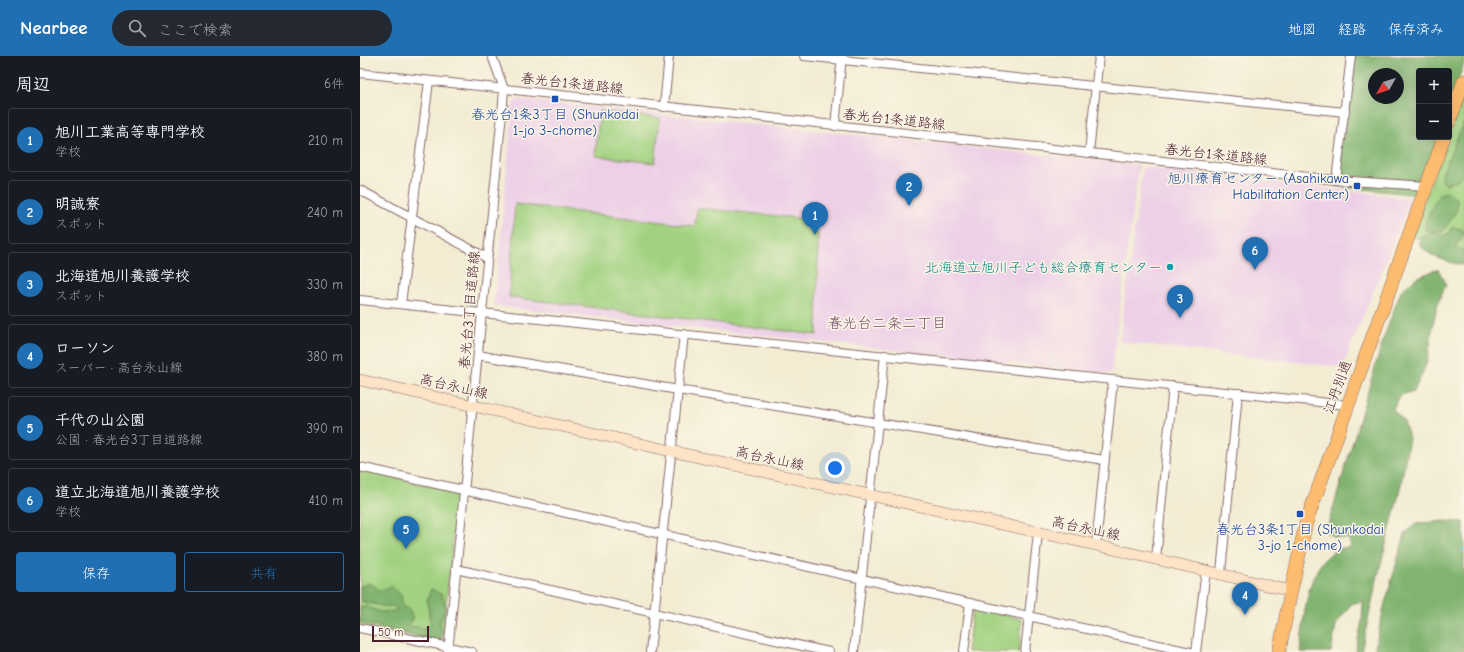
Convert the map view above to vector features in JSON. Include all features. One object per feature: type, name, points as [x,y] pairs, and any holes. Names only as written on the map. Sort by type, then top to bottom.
[{"type":"main road","points":[[1452,114],[1464,81]]},
{"type":"main road","name":"江丹別通","points":[[1279,652],[1306,523],[1443,140]]},
{"type":"street","points":[[492,56],[504,89]]},
{"type":"street","points":[[664,107],[669,56]]},
{"type":"street","points":[[804,56],[842,58],[1345,112]]},
{"type":"street","points":[[1089,153],[1099,56]]},
{"type":"street","points":[[1336,180],[1351,56]]},
{"type":"street","points":[[835,126],[842,58]]},
{"type":"street","name":"春光台1条道路線","points":[[360,73],[1336,180],[1426,186]]},
{"type":"street","points":[[401,304],[429,81]]},
{"type":"street","name":"春光台3丁目道路線","points":[[448,649],[472,406],[483,312],[504,89]]},
{"type":"street","points":[[360,190],[487,258]]},
{"type":"street","points":[[360,300],[1347,405]]},
{"type":"street","points":[[650,652],[684,334]]},
{"type":"street","points":[[478,355],[678,390],[1104,460]]},
{"type":"street","points":[[854,652],[885,355]]},
{"type":"street","name":"高台永山線","points":[[360,380],[1291,590]]},
{"type":"street","points":[[1096,545],[1113,380]]},
{"type":"street","points":[[1156,559],[1173,386]]},
{"type":"street","points":[[1221,573],[1238,393]]},
{"type":"street","points":[[360,467],[1190,652]]},
{"type":"street","points":[[1025,652],[1038,533]]},
{"type":"street","points":[[456,569],[829,652]]},
{"type":"street","points":[[1196,652],[1206,570]]},
{"type":"street","points":[[964,652],[970,603]]},
{"type":"street","points":[[360,628],[448,649],[472,652]]},
{"type":"shaded area","points":[[518,99],[1139,165],[1111,374],[494,306],[513,104]]},
{"type":"shaded area","points":[[1143,167],[1412,198],[1342,367],[1119,342]]},
{"type":"green space","points":[[1352,56],[1464,56],[1464,63],[1452,98],[1452,68],[1416,68],[1416,140],[1438,140],[1418,195],[1336,186]]},
{"type":"green space","points":[[1464,94],[1464,253],[1411,236],[1447,140],[1452,140],[1452,126]]},
{"type":"green space","points":[[600,111],[660,118],[655,163],[595,156]]},
{"type":"green space","points":[[1464,122],[1464,173],[1456,181],[1445,184],[1440,179]]},
{"type":"green space","points":[[1447,192],[1457,198],[1457,210],[1443,231],[1435,232],[1426,230],[1426,220],[1439,194]]},
{"type":"green space","points":[[515,204],[695,226],[697,208],[807,219],[818,231],[817,335],[509,297]]},
{"type":"green space","points":[[1452,227],[1461,229],[1464,232],[1454,247],[1464,251],[1464,265],[1451,263],[1433,256],[1419,243],[1421,236],[1433,232],[1441,236],[1448,234]]},
{"type":"green space","points":[[1438,269],[1446,285],[1438,302],[1426,365],[1414,391],[1399,396],[1393,409],[1404,422],[1409,438],[1400,490],[1377,579],[1361,652],[1355,652],[1362,621],[1363,601],[1351,604],[1336,625],[1331,652],[1300,652],[1308,594],[1319,567],[1328,556],[1341,548],[1351,547],[1349,539],[1335,537],[1326,532],[1384,337],[1401,291],[1416,278]]},
{"type":"green space","points":[[360,470],[458,492],[442,643],[360,625]]},
{"type":"green space","points":[[1443,521],[1464,522],[1464,652],[1374,652],[1385,603],[1405,534],[1415,524]]},
{"type":"green space","points":[[368,583],[375,586],[380,591],[391,586],[401,595],[403,608],[409,608],[413,619],[409,626],[424,628],[431,625],[427,601],[431,589],[442,595],[446,606],[440,622],[440,641],[360,622],[360,609],[366,606],[381,612],[397,610],[394,606],[382,606],[361,601],[360,587]]},
{"type":"green space","points":[[973,608],[1022,619],[1019,652],[967,652]]},
{"type":"place","name":"春光台1条3丁目 (Shunkodai 1-jo 3-chome)","points":[[555,99]]},
{"type":"place","name":"旭川療育センター (Asahikawa Habilitation Center)","points":[[1357,186]]},
{"type":"place","name":"明誠寮","points":[[909,206]]},
{"type":"place","name":"旭川工業高等専門学校","points":[[815,235]]},
{"type":"place","name":"北海道立旭川子ども総合療育センター","points":[[1170,267]]},
{"type":"place","name":"道立北海道旭川養護学校","points":[[1255,270]]},
{"type":"place","name":"北海道旭川養護学校","points":[[1180,318]]},
{"type":"place","name":"春光台3条1丁目 (Shunkodai 3-jo 1-chome)","points":[[1300,514]]},
{"type":"place","name":"千代の山公園","points":[[406,549]]},
{"type":"place","name":"ローソン","points":[[1245,615]]},
{"type":"district","name":"春光台二条二丁目","points":[[887,323]]}]
